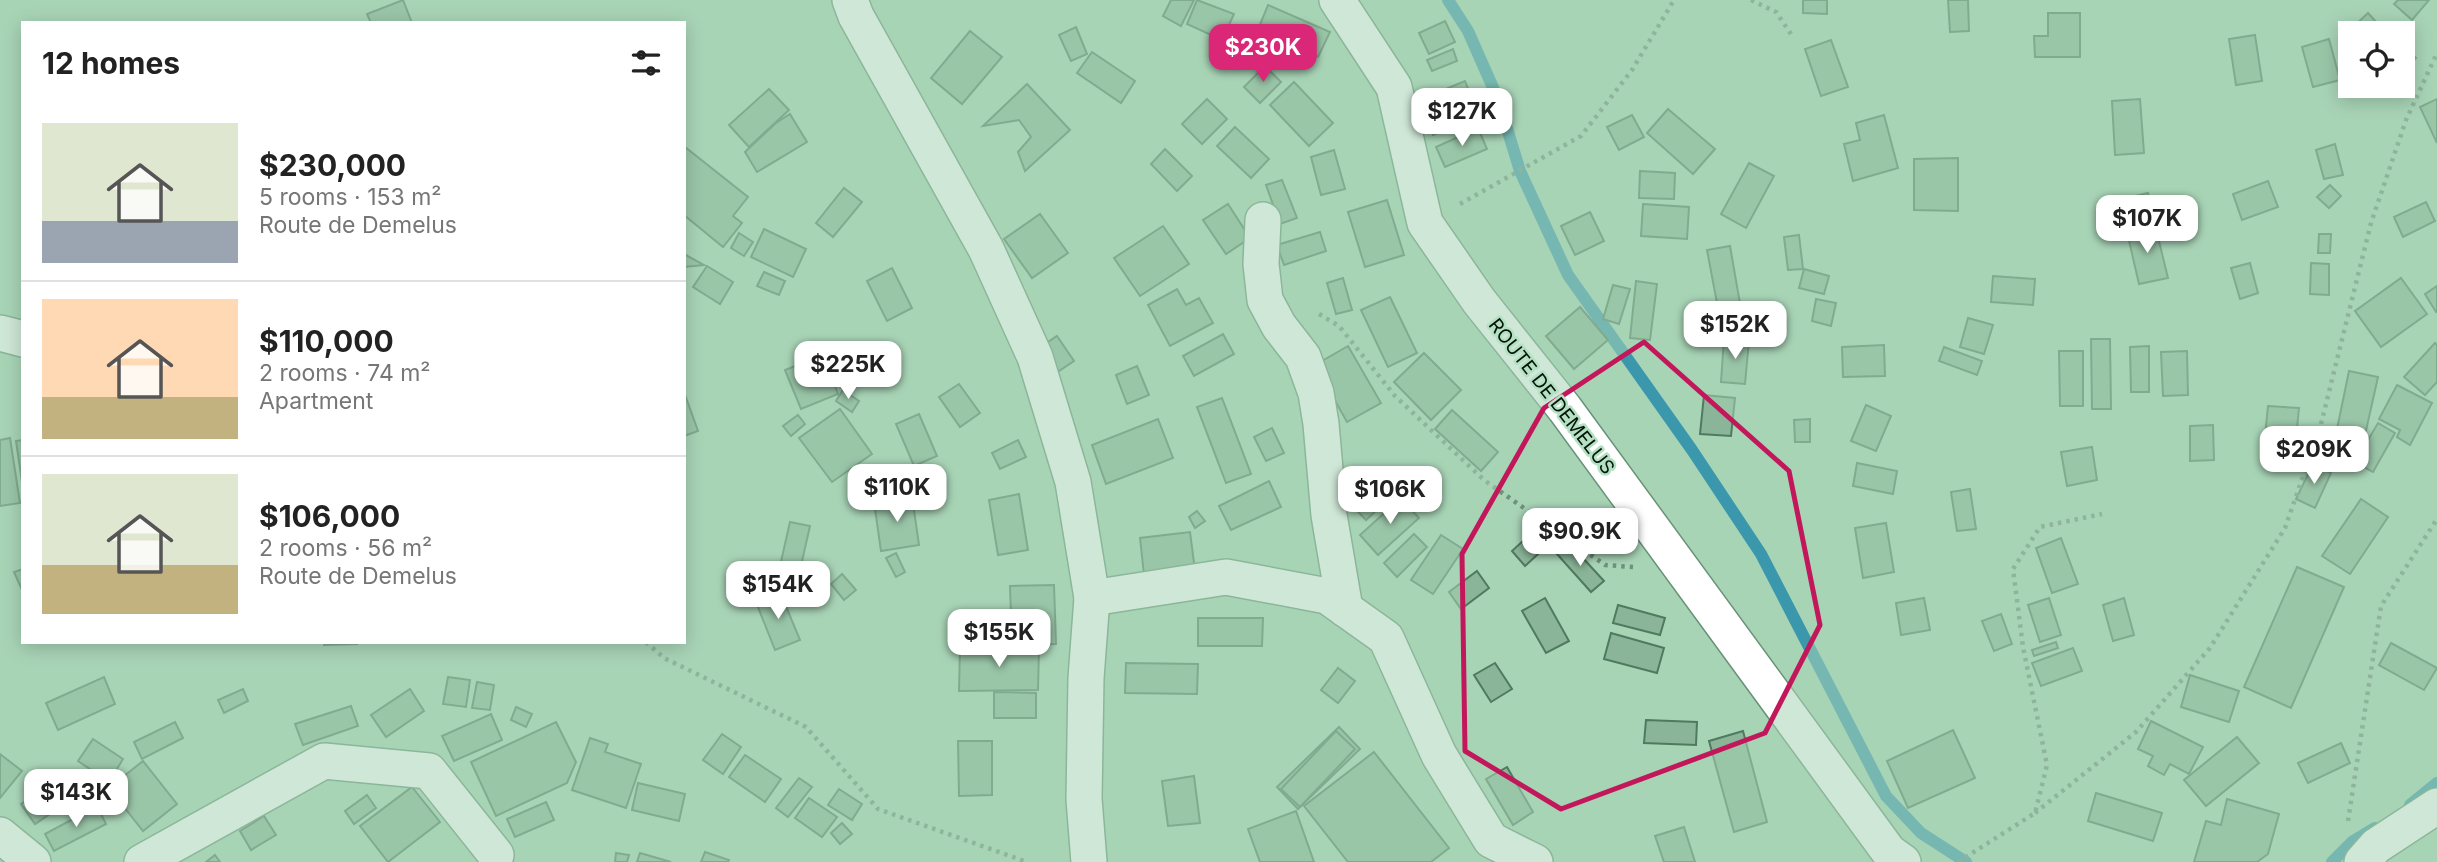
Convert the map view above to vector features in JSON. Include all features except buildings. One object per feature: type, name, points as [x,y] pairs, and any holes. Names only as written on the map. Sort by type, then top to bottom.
[{"type":"street","points":[[850,0],[856,16],[986,249],[1035,357],[1073,482],[1092,598],[1086,678],[1084,799],[1090,862]]},
{"type":"street","name":"ROUTE DE DEMELUS","points":[[1337,0],[1394,87],[1425,223],[1479,301],[1565,409],[1889,852],[1903,862]]},
{"type":"street","points":[[1262,220],[1261,264],[1265,300],[1279,326],[1303,357],[1316,394],[1329,515],[1345,609]]},
{"type":"street","points":[[0,333],[21,338]]},
{"type":"street","points":[[1092,598],[1226,577],[1327,596],[1386,638],[1439,755],[1492,840],[1535,862]]},
{"type":"street","points":[[142,862],[324,761],[429,771],[495,860]]},
{"type":"street","points":[[2362,862],[2376,846],[2437,806]]},
{"type":"street","points":[[0,835],[33,862]]},
{"type":"path","points":[[1425,223],[1581,136],[1632,70],[1674,0]]},
{"type":"path","points":[[1751,0],[1776,12],[1791,34]]},
{"type":"path","points":[[1958,862],[2035,813],[2146,722],[2210,648],[2285,527],[2320,428],[2371,223],[2406,120],[2437,53]]},
{"type":"path","points":[[1265,300],[1308,307],[1339,326],[1395,396],[1483,480],[1605,565],[1684,571]]},
{"type":"path","points":[[2035,813],[2048,765],[2023,647],[2013,569],[2040,527],[2102,514]]},
{"type":"path","points":[[2349,829],[2347,817],[2381,606],[2437,519]]},
{"type":"path","points":[[648,644],[664,658],[806,727],[878,809],[1027,862]]},
{"type":"highlighted area","points":[[1644,342],[1789,471],[1820,625],[1765,733],[1561,809],[1465,751],[1462,554],[1544,408]]},
{"type":"waterway","points":[[1448,0],[1468,31],[1498,99],[1520,171],[1568,275],[1692,450],[1761,554],[1886,796],[1921,833],[1966,862]]},
{"type":"waterway","points":[[2410,805],[2437,783]]},
{"type":"waterway","points":[[2332,862],[2352,842],[2375,828]]}]
